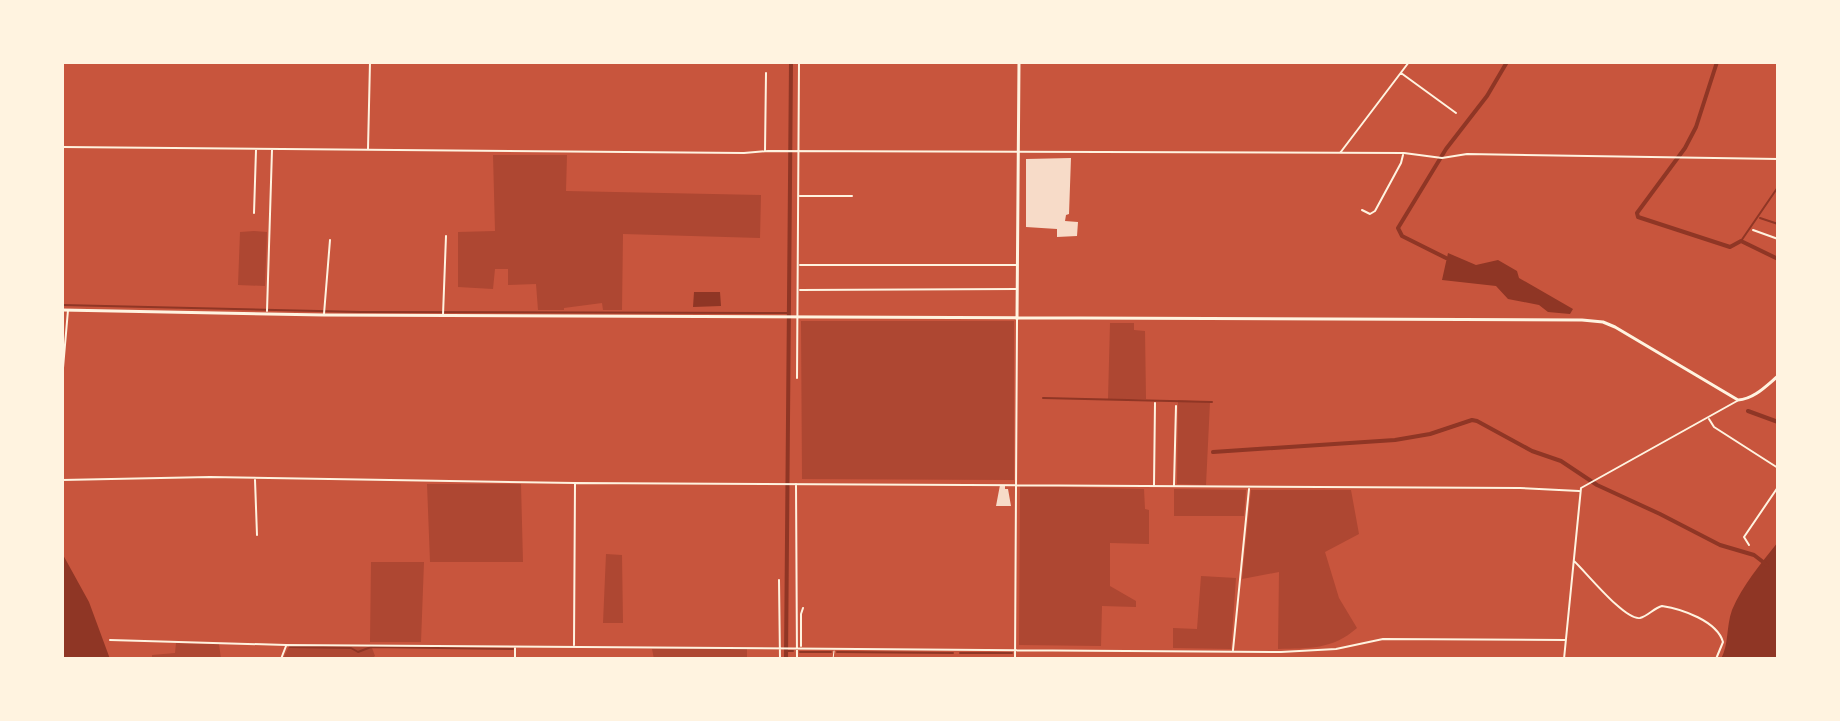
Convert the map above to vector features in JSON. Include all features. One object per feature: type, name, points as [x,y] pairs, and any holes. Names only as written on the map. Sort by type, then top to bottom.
[{"type":"street","points":[[368,149],[370,62]]},
{"type":"street","points":[[797,378],[799,62]]},
{"type":"street","points":[[1015,659],[1019,62]]},
{"type":"street","points":[[1340,153],[1409,62]]},
{"type":"street","points":[[765,151],[766,73]]},
{"type":"street","points":[[1400,73],[1456,113]]},
{"type":"street","points":[[62,147],[744,153],[1404,153],[1440,157],[1467,154],[1778,159]]},
{"type":"street","points":[[254,213],[256,149]]},
{"type":"street","points":[[267,313],[272,150]]},
{"type":"street","points":[[1362,210],[1370,214],[1375,211],[1404,153]]},
{"type":"street","points":[[798,196],[852,196]]},
{"type":"street","points":[[1753,230],[1778,239]]},
{"type":"street","points":[[444,313],[446,236]]},
{"type":"street","points":[[324,315],[330,240]]},
{"type":"street","points":[[799,265],[1018,265]]},
{"type":"street","points":[[799,290],[1018,289]]},
{"type":"street","points":[[62,310],[324,315],[444,313],[1603,322],[1738,400]]},
{"type":"street","points":[[63,368],[68,310]]},
{"type":"street","points":[[1564,659],[1579,491],[1588,483],[1738,400],[1748,399],[1778,376]]},
{"type":"street","points":[[1154,486],[1155,403]]},
{"type":"street","points":[[1174,486],[1176,406]]},
{"type":"street","points":[[1708,418],[1714,427],[1778,468]]},
{"type":"street","points":[[62,480],[254,478],[575,483],[1520,488],[1579,491]]},
{"type":"street","points":[[254,478],[257,535]]},
{"type":"street","points":[[796,482],[794,648],[797,659]]},
{"type":"street","points":[[574,646],[575,483]]},
{"type":"street","points":[[1749,545],[1744,540],[1745,535],[1778,487]]},
{"type":"street","points":[[1233,651],[1249,488]]},
{"type":"street","points":[[1573,560],[1617,605],[1634,617],[1643,617],[1662,606],[1696,617],[1716,630],[1723,642],[1716,659]]},
{"type":"street","points":[[779,580],[780,659]]},
{"type":"street","points":[[801,648],[803,608]]},
{"type":"street","points":[[110,640],[286,645],[1281,652],[1336,649],[1383,639],[1566,640]]},
{"type":"street","points":[[281,659],[286,645]]},
{"type":"street","points":[[515,659],[516,647]]},
{"type":"street","points":[[1281,652],[1281,659]]},
{"type":"lane","points":[[833,659],[834,648]]},
{"type":"shaded area","points":[[493,155],[567,155],[566,191],[761,195],[760,238],[623,234],[622,310],[603,310],[602,303],[564,310],[538,310],[536,284],[508,285],[508,269],[495,269],[493,289],[458,287],[458,232],[495,231]]},
{"type":"shaded area","points":[[240,232],[267,232],[265,286],[238,285]]},
{"type":"shaded area","points":[[1448,253],[1476,265],[1498,260],[1517,271],[1519,278],[1573,309],[1570,314],[1548,312],[1539,305],[1508,299],[1496,286],[1442,280]]},
{"type":"shaded area","points":[[694,292],[720,292],[721,306],[693,307]]},
{"type":"shaded area","points":[[801,321],[1014,321],[1014,480],[802,479]]},
{"type":"shaded area","points":[[1110,323],[1134,323],[1134,330],[1145,331],[1146,399],[1108,399]]},
{"type":"shaded area","points":[[1178,400],[1210,402],[1206,485],[1177,484]]},
{"type":"shaded area","points":[[427,484],[521,484],[523,562],[430,562]]},
{"type":"shaded area","points":[[1020,486],[1144,489],[1145,509],[1149,510],[1149,544],[1110,543],[1110,586],[1136,601],[1136,607],[1102,606],[1101,646],[1019,645]]},
{"type":"shaded area","points":[[1174,489],[1246,490],[1244,516],[1174,516]]},
{"type":"shaded area","points":[[1251,490],[1351,490],[1359,534],[1325,552],[1339,598],[1357,628],[1348,635],[1320,646],[1278,649],[1279,572],[1242,579]]},
{"type":"shaded area","points":[[1778,542],[1778,659],[1721,659],[1736,601]]},
{"type":"shaded area","points":[[62,553],[89,602],[110,659],[62,659]]},
{"type":"shaded area","points":[[606,554],[622,555],[623,623],[603,623]]},
{"type":"shaded area","points":[[371,562],[424,562],[421,642],[370,642]]},
{"type":"shaded area","points":[[1201,576],[1236,578],[1231,649],[1173,648],[1173,628],[1197,629]]},
{"type":"shaded area","points":[[176,643],[219,644],[221,659],[152,659],[152,655],[175,653]]},
{"type":"shaded area","points":[[292,645],[365,646],[372,648],[375,656],[371,659],[283,659]]},
{"type":"shaded area","points":[[652,649],[747,649],[747,659],[654,659]]},
{"type":"building","points":[[1071,158],[1069,214],[1065,221],[1078,222],[1077,236],[1057,237],[1057,229],[1026,227],[1026,159]]},
{"type":"building","points":[[1000,485],[1008,489],[1011,506],[996,506]]},
{"type":"waterway","points":[[786,659],[791,62]]},
{"type":"waterway","points":[[1446,258],[1402,236],[1398,228],[1446,149],[1487,96],[1507,62]]},
{"type":"waterway","points":[[1717,62],[1696,127],[1685,148],[1637,213],[1638,217],[1730,247],[1741,241],[1778,259]]},
{"type":"waterway","points":[[1741,241],[1778,187]]},
{"type":"waterway","points":[[1760,218],[1778,224]]},
{"type":"waterway","points":[[62,305],[361,312],[789,313]]},
{"type":"waterway","points":[[1043,398],[1212,402]]},
{"type":"waterway","points":[[1748,411],[1778,422]]},
{"type":"waterway","points":[[1213,452],[1395,440],[1477,421],[1532,451],[1561,461],[1597,485],[1720,545],[1754,555],[1767,565]]},
{"type":"waterway","points":[[290,647],[351,648],[358,652],[371,647],[513,649]]},
{"type":"waterway","points":[[786,651],[793,651]]},
{"type":"waterway","points":[[800,652],[831,652]]},
{"type":"waterway","points":[[837,652],[953,653]]},
{"type":"waterway","points":[[960,653],[1012,653]]}]
